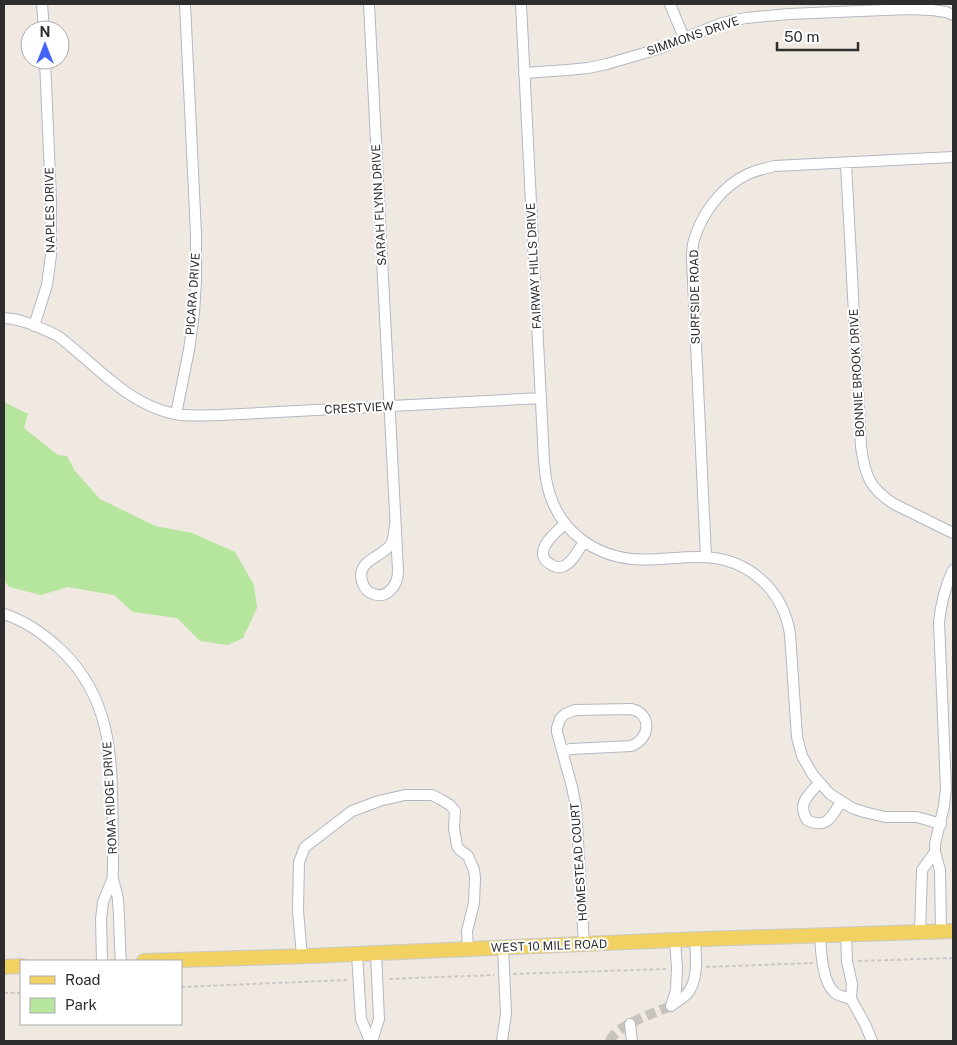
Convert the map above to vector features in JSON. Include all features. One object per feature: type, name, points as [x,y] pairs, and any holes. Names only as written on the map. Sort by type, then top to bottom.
[{"type":"main road","name":"WEST 10 MILE ROAD","points":[[176,960],[947,931]]},
{"type":"main road","points":[[4,967],[20,966]]},
{"type":"street","points":[[42,4],[43,20]]},
{"type":"street","name":"PICARA DRIVE","points":[[176,414],[189,350],[196,281],[196,234],[186,4]]},
{"type":"street","name":"SARAH FLYNN DRIVE","points":[[368,4],[398,571],[398,577],[392,589],[387,593],[378,595],[371,593],[362,583],[361,575],[363,568],[367,562],[384,552],[391,543],[395,525]]},
{"type":"street","name":"FAIRWAY HILLS DRIVE","points":[[521,4],[544,461],[546,478],[555,507],[565,524],[584,542],[602,551],[632,559],[706,557],[728,561],[755,575],[771,589],[786,615],[790,634],[797,736],[802,756],[813,775],[830,794],[852,808],[885,817],[917,817],[941,824]]},
{"type":"street","points":[[670,4],[684,38]]},
{"type":"street","name":"SIMMONS DRIVE","points":[[524,73],[588,68],[607,64],[658,49],[722,23],[746,18],[790,14],[908,10],[932,10],[953,15]]},
{"type":"street","name":"NAPLES DRIVE","points":[[34,326],[47,285],[51,255],[51,200],[45,70]]},
{"type":"street","name":"SURFSIDE ROAD","points":[[706,557],[692,259],[694,240],[712,204],[735,182],[748,174],[775,166],[953,157]]},
{"type":"street","name":"BONNIE BROOK DRIVE","points":[[846,163],[861,446],[865,472],[877,492],[886,499],[953,533]]},
{"type":"street","points":[[4,318],[21,321],[58,336],[128,392],[150,406],[176,414]]},
{"type":"street","name":"CRESTVIEW","points":[[176,414],[188,416],[222,415],[541,398]]},
{"type":"street","points":[[565,524],[547,542],[543,550],[543,557],[546,561],[558,568],[566,565],[584,542]]},
{"type":"street","points":[[947,931],[935,844],[941,824],[946,788],[940,622],[945,588],[953,570]]},
{"type":"street","name":"ROMA RIDGE DRIVE","points":[[4,614],[28,624],[53,642],[86,679],[98,704],[104,722],[110,754],[113,878],[118,900],[121,960]]},
{"type":"street","name":"HOMESTEAD COURT","points":[[562,751],[631,746],[644,736],[647,727],[646,722],[640,712],[631,709],[571,711],[562,717],[558,723],[557,732],[562,751],[572,787],[576,813],[584,944]]},
{"type":"street","points":[[819,783],[804,801],[803,814],[807,820],[817,824],[826,822],[841,802]]},
{"type":"street","points":[[302,956],[298,911],[299,862],[305,846],[352,811],[405,794],[440,798],[450,805],[454,811],[457,846],[468,856],[475,878],[474,903],[467,931],[468,949]]},
{"type":"street","points":[[920,932],[922,870],[935,852]]},
{"type":"street","name":"ROMA RIDGE DRIVE","points":[[102,960],[101,919],[103,902],[113,878]]},
{"type":"street","points":[[846,934],[847,961],[852,984],[851,999],[872,1041]]},
{"type":"street","points":[[820,935],[822,963],[828,983],[836,994],[851,999]]},
{"type":"street","points":[[675,940],[676,990],[671,1006],[688,993],[693,982],[696,967],[695,940]]},
{"type":"street","points":[[502,1041],[506,1014],[503,948]]},
{"type":"street","points":[[371,1041],[379,1019],[376,953]]},
{"type":"street","points":[[358,954],[361,1019],[371,1041]]},
{"type":"street","points":[[630,1024],[632,1041]]},
{"type":"path","points":[[377,980],[671,968]]},
{"type":"path","points":[[182,987],[359,980]]},
{"type":"path","points":[[4,993],[20,993]]},
{"type":"green space","points":[[4,402],[28,414],[24,428],[58,455],[67,456],[75,471],[100,499],[155,526],[192,533],[235,552],[254,585],[257,608],[243,638],[228,645],[200,641],[177,618],[133,612],[114,595],[68,587],[41,595],[9,587],[4,580]]},
{"type":"tunnel","points":[[610,1041],[613,1035],[628,1025],[671,1006]]}]
